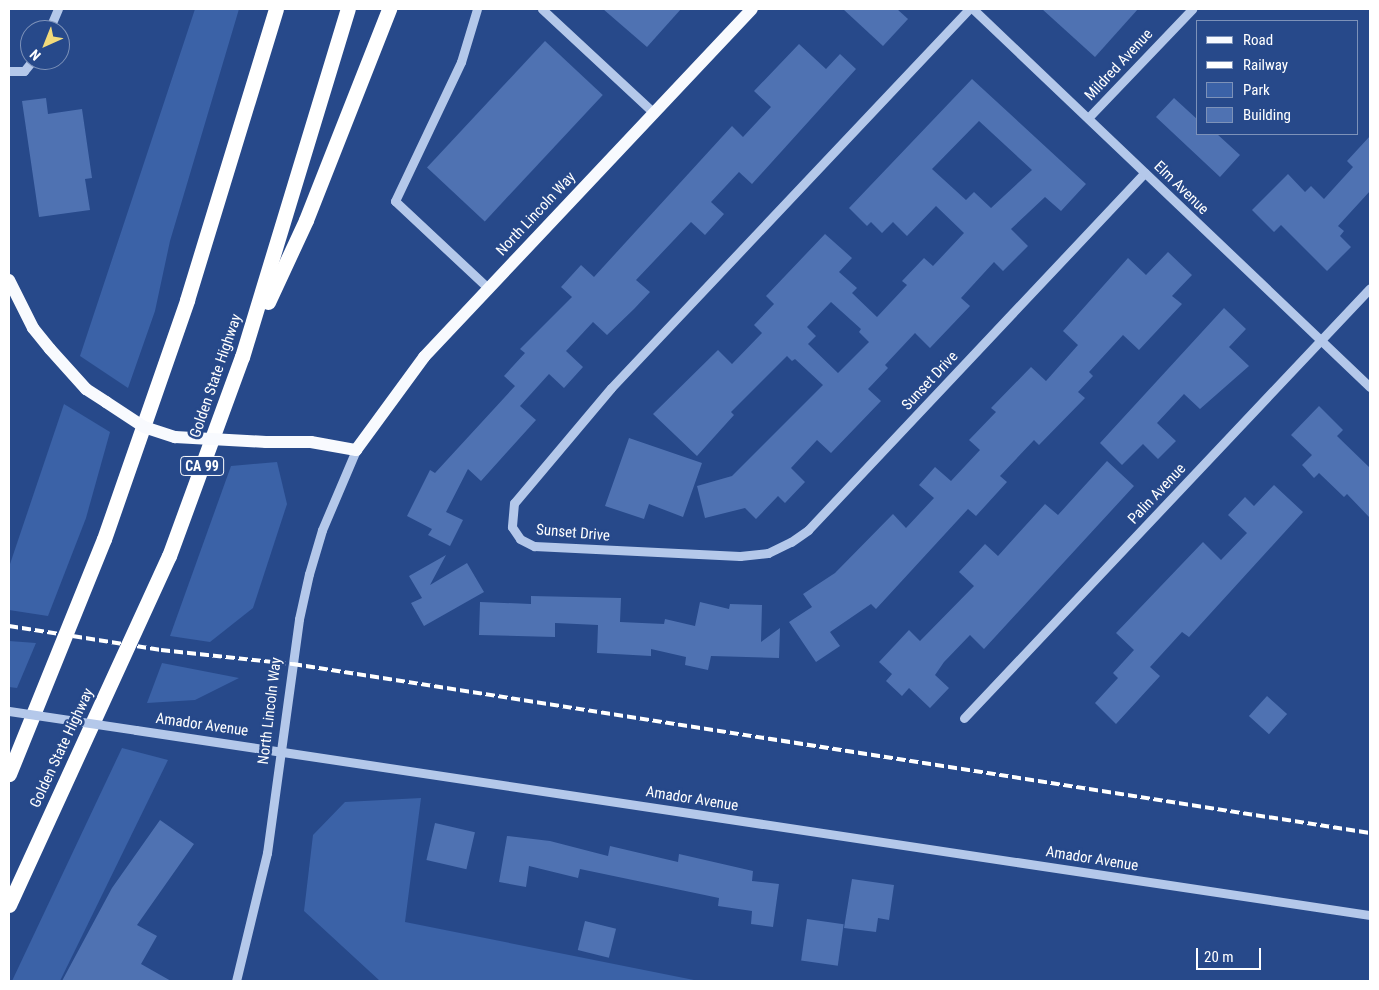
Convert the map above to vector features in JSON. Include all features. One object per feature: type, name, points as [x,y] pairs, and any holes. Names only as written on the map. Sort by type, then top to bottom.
[{"type":"highway","points":[[9,774],[104,539],[187,300],[276,9]]},
{"type":"highway","name":"Golden State Highway","points":[[9,906],[170,556],[242,358],[348,9]]},
{"type":"highway","points":[[242,358],[306,220],[389,9]]},
{"type":"main road","name":"North Lincoln Way","points":[[356,450],[418,364],[752,9]]},
{"type":"main road","points":[[9,280],[33,328],[86,389],[144,427],[175,437],[266,442],[311,442],[356,450]]},
{"type":"street","points":[[477,9],[461,62],[395,201],[488,288]]},
{"type":"street","points":[[542,9],[654,113]]},
{"type":"street","name":"Elm Avenue","points":[[971,9],[1370,387]]},
{"type":"street","name":"Sunset Drive","points":[[971,9],[611,388],[514,503],[512,527],[520,539],[534,546],[740,556],[768,552],[791,542],[808,530],[1145,173]]},
{"type":"street","name":"Mildred Avenue","points":[[1088,118],[1192,9]]},
{"type":"street","points":[[9,71],[24,70]]},
{"type":"street","name":"Palin Avenue","points":[[964,718],[1370,288]]},
{"type":"street","name":"North Lincoln Way","points":[[236,981],[266,853],[282,751],[299,619],[309,574],[322,530],[356,450]]},
{"type":"street","name":"Amador Avenue","points":[[9,711],[1370,915]]},
{"type":"green space","points":[[195,9],[239,9],[170,241],[155,311],[128,388],[80,356]]},
{"type":"green space","points":[[64,404],[110,432],[86,518],[48,616],[9,610],[9,567]]},
{"type":"green space","points":[[277,462],[287,504],[253,608],[210,642],[170,636],[231,466]]},
{"type":"green space","points":[[9,641],[36,643],[17,688],[9,687]]},
{"type":"green space","points":[[162,663],[239,678],[195,700],[147,703]]},
{"type":"green space","points":[[122,748],[168,760],[60,981],[12,981]]},
{"type":"green space","points":[[421,798],[405,922],[699,981],[380,981],[304,911],[313,835],[345,802]]},
{"type":"building","points":[[603,9],[681,9],[647,47]]},
{"type":"building","points":[[843,9],[897,9],[908,19],[883,46]]},
{"type":"building","points":[[1042,9],[1138,9],[1095,57]]},
{"type":"building","points":[[545,41],[603,95],[485,221],[427,168]]},
{"type":"building","points":[[799,44],[826,69],[840,54],[856,69],[752,184],[739,172],[711,202],[724,214],[705,235],[691,222],[636,280],[650,292],[634,309],[607,335],[593,322],[566,351],[583,367],[564,388],[549,374],[520,406],[536,420],[481,481],[468,469],[446,512],[463,520],[450,546],[428,535],[432,529],[407,516],[430,470],[435,473],[515,386],[504,376],[525,353],[520,349],[572,297],[561,287],[581,265],[594,277],[732,126],[743,137],[771,107],[754,91]]},
{"type":"building","points":[[972,79],[1086,184],[1061,211],[1045,197],[1011,229],[1028,246],[1003,271],[994,262],[961,298],[970,306],[930,348],[915,333],[885,365],[888,368],[868,389],[881,401],[831,453],[817,440],[791,468],[805,482],[785,503],[778,496],[756,519],[745,508],[705,518],[697,486],[732,476],[823,385],[795,359],[792,361],[787,356],[731,412],[734,415],[697,456],[653,414],[718,350],[732,364],[762,333],[754,325],[774,304],[766,296],[825,234],[852,258],[839,272],[857,288],[852,293],[877,317],[907,285],[902,281],[924,258],[933,266],[964,233],[936,206],[907,236],[893,222],[882,233],[871,222],[867,226],[849,208]],"holes":[[[979,121],[1032,170],[991,208],[974,192],[966,200],[932,169]],[[831,302],[861,329],[859,332],[869,342],[838,373],[808,344],[816,336],[807,327]]]},
{"type":"building","points":[[46,98],[48,114],[82,109],[92,178],[85,179],[90,210],[39,217],[22,101]]},
{"type":"building","points":[[1174,98],[1196,118],[1196,135],[1218,135],[1240,155],[1220,177],[1156,117]]},
{"type":"building","points":[[1370,136],[1370,191],[1338,226],[1344,231],[1340,236],[1351,247],[1327,271],[1281,225],[1274,232],[1252,210],[1288,174],[1305,192],[1311,186],[1324,199],[1353,167],[1347,161]]},
{"type":"building","points":[[1168,252],[1192,275],[1172,296],[1182,304],[1139,350],[1123,335],[1089,372],[1093,376],[1078,392],[1085,398],[1039,445],[1034,440],[1000,476],[1007,482],[976,516],[968,509],[876,609],[871,604],[830,632],[840,646],[816,662],[789,622],[812,607],[803,594],[835,573],[893,514],[906,528],[934,498],[919,485],[935,467],[951,481],[980,450],[969,440],[996,412],[991,408],[1031,367],[1046,381],[1078,345],[1063,331],[1128,258],[1146,275]]},
{"type":"building","points":[[1224,308],[1246,329],[1229,347],[1249,366],[1200,409],[1184,394],[1157,423],[1176,441],[1158,459],[1143,444],[1122,465],[1100,443]]},
{"type":"building","points":[[1319,406],[1343,430],[1337,436],[1370,468],[1370,518],[1347,494],[1344,497],[1319,473],[1314,478],[1302,465],[1312,455],[1291,435]]},
{"type":"building","points":[[629,438],[702,463],[683,517],[649,504],[644,519],[605,506]]},
{"type":"building","points":[[1107,461],[1134,486],[984,649],[970,635],[944,662],[935,675],[949,688],[930,708],[909,688],[902,696],[886,681],[892,674],[879,662],[909,630],[920,641],[974,586],[959,572],[985,544],[998,556],[1045,504],[1058,515]]},
{"type":"building","points":[[1274,485],[1303,512],[1189,637],[1182,632],[1150,667],[1160,676],[1116,724],[1095,703],[1118,678],[1113,673],[1134,650],[1116,633],[1203,542],[1221,560],[1247,533],[1228,515],[1245,497],[1254,506]]},
{"type":"building","points":[[446,555],[430,585],[467,563],[484,592],[424,626],[411,603],[422,598],[409,576]]},
{"type":"building","points":[[531,596],[621,598],[620,622],[664,624],[665,619],[695,626],[700,602],[729,609],[730,604],[762,605],[761,642],[780,628],[779,658],[711,656],[708,670],[685,665],[686,657],[651,649],[651,656],[597,653],[598,625],[555,623],[555,637],[479,635],[480,602],[531,604]]},
{"type":"building","points":[[1267,696],[1287,714],[1269,734],[1249,716]]},
{"type":"building","points":[[160,820],[194,844],[137,925],[157,936],[141,964],[171,981],[62,981],[112,888]]},
{"type":"building","points":[[435,823],[475,832],[466,869],[426,860]]},
{"type":"building","points":[[507,836],[550,841],[608,856],[610,846],[678,862],[679,854],[753,871],[752,881],[779,884],[773,927],[751,924],[752,911],[718,906],[719,898],[580,869],[578,878],[529,866],[526,887],[499,882]]},
{"type":"building","points":[[852,879],[894,885],[889,920],[878,918],[876,932],[844,928]]},
{"type":"building","points":[[807,919],[844,924],[838,966],[801,961]]},
{"type":"building","points":[[585,921],[616,929],[609,958],[578,950]]},
{"type":"railway","points":[[9,626],[161,650],[293,664],[1370,833]]}]
